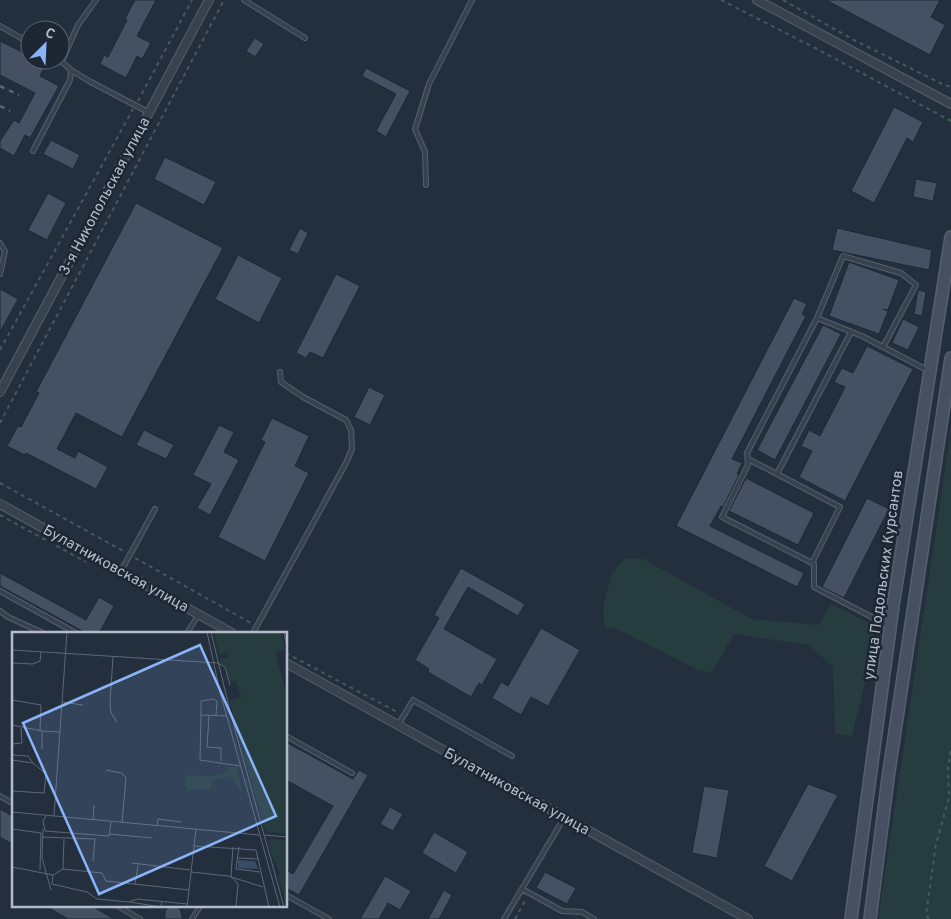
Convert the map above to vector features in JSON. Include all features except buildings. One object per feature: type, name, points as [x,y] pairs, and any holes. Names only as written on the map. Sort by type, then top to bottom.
[{"type":"main road","name":"улица Подольских Курсантов","points":[[851,919],[890,627],[951,237]]},
{"type":"main road","points":[[870,919],[891,759],[951,358]]},
{"type":"street","name":"3-я Никопольская улица","points":[[1,390],[209,0]]},
{"type":"street","points":[[757,0],[951,104]]},
{"type":"street","points":[[939,97],[951,95]]},
{"type":"street","points":[[939,97],[951,109]]},
{"type":"street","name":"Булатниковская улица","points":[[0,504],[230,632]]},
{"type":"street","name":"Булатниковская улица","points":[[288,664],[748,919]]},
{"type":"lane","points":[[70,42],[78,25],[96,0]]},
{"type":"lane","points":[[244,0],[305,38]]},
{"type":"lane","points":[[426,184],[425,152],[415,129],[429,84],[472,0]]},
{"type":"lane","points":[[0,26],[20,37]]},
{"type":"lane","points":[[33,151],[70,80],[71,70],[149,112]]},
{"type":"lane","points":[[0,243],[5,251],[0,274]]},
{"type":"lane","points":[[883,348],[916,286],[901,273],[843,256],[817,318],[747,453],[748,465],[722,517],[814,564],[814,587],[890,627]]},
{"type":"lane","points":[[817,318],[851,332],[929,371]]},
{"type":"lane","points":[[777,474],[851,332]]},
{"type":"lane","points":[[254,632],[352,449],[352,430],[346,420],[303,397],[281,382],[280,372]]},
{"type":"lane","points":[[748,459],[840,507],[812,563]]},
{"type":"lane","points":[[121,572],[155,509]]},
{"type":"lane","points":[[0,591],[74,632]]},
{"type":"lane","points":[[0,611],[41,632]]},
{"type":"lane","points":[[188,632],[199,614]]},
{"type":"lane","points":[[398,725],[413,700],[512,756]]},
{"type":"lane","points":[[288,737],[352,773]]},
{"type":"lane","points":[[0,796],[12,803]]},
{"type":"lane","points":[[504,919],[565,817]]},
{"type":"lane","points":[[522,889],[562,911],[582,912],[594,919]]},
{"type":"lane","points":[[288,896],[329,919]]},
{"type":"lane","points":[[118,906],[140,919]]},
{"type":"lane","points":[[192,919],[200,906]]},
{"type":"path","points":[[0,350],[192,0]]},
{"type":"path","points":[[0,422],[224,0]]},
{"type":"path","points":[[721,0],[951,121]]},
{"type":"path","points":[[783,0],[852,39],[951,87]]},
{"type":"path","points":[[288,654],[404,715]]},
{"type":"path","points":[[929,919],[926,915],[936,844],[949,798],[948,768],[951,747]]},
{"type":"path","points":[[515,919],[530,893]]},
{"type":"green space","points":[[951,430],[951,919],[878,919]]},
{"type":"green space","points":[[626,558],[643,559],[752,619],[818,625],[831,604],[873,625],[874,646],[852,736],[835,733],[833,667],[809,645],[734,634],[711,673],[698,670],[613,627],[605,628],[603,606],[612,573]]},
{"type":"railway","points":[[0,86],[19,95]]},
{"type":"railway","points":[[0,106],[10,111]]}]
